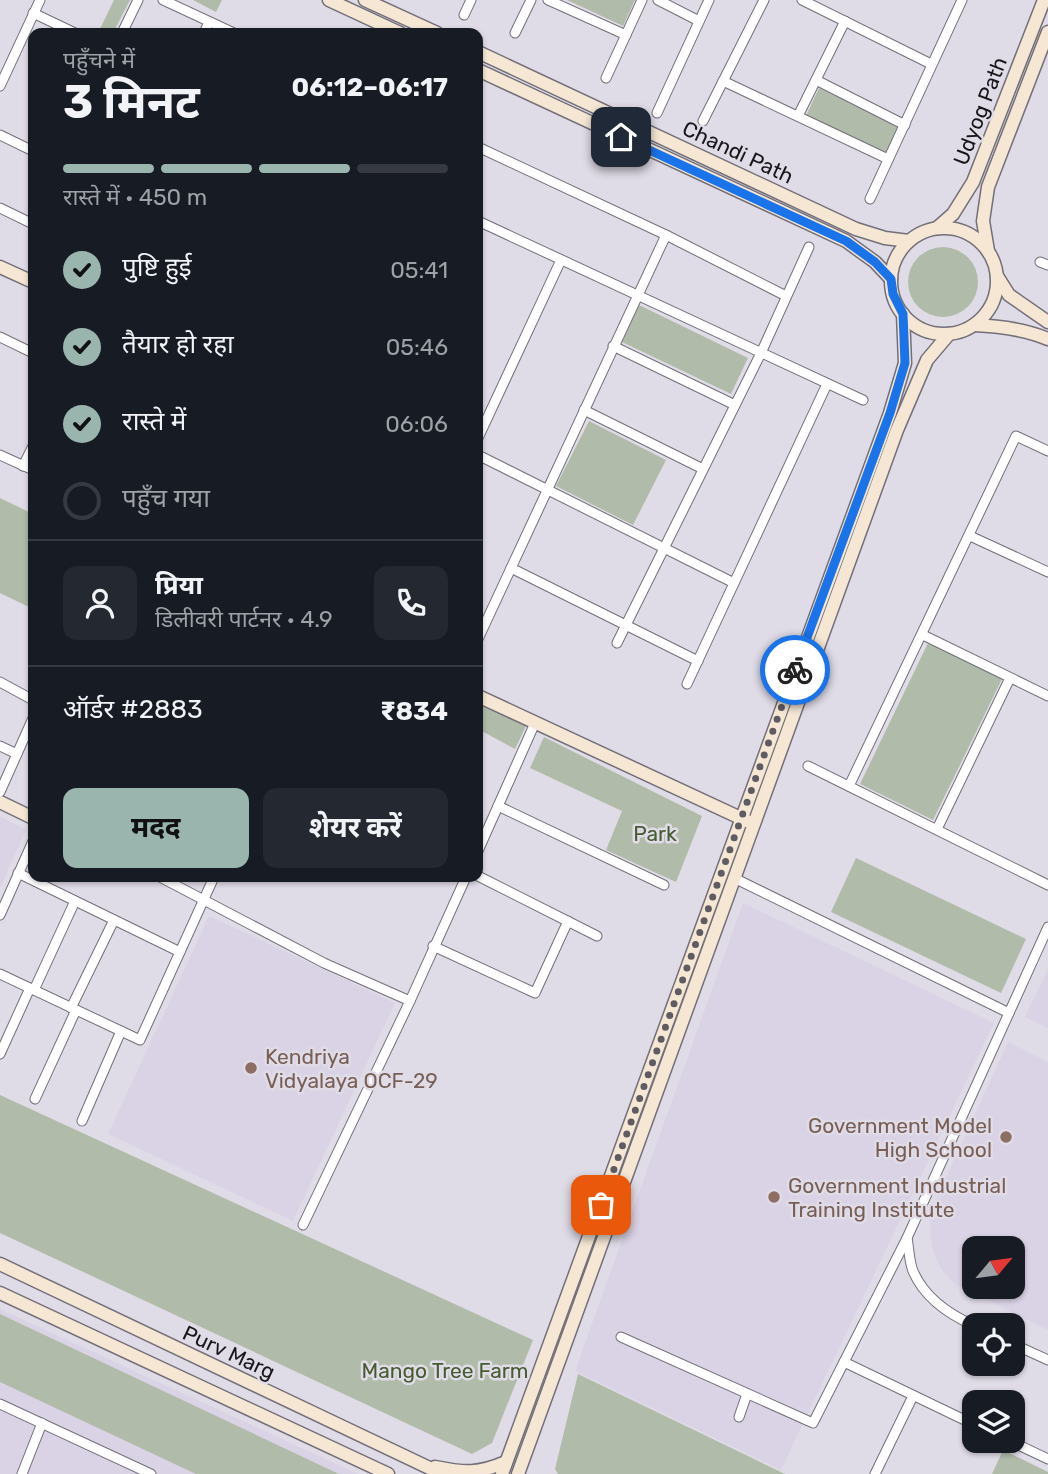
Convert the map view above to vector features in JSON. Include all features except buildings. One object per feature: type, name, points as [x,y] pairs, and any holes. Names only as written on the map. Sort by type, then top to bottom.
[{"type":"main road","points":[[329,0],[389,28]]},
{"type":"main road","points":[[365,0],[426,28]]},
{"type":"main road","name":"Udyog Path","points":[[937,228],[953,214],[973,182],[1044,0]]},
{"type":"main road","name":"Udyog Path","points":[[988,251],[984,221],[988,187],[1048,32]]},
{"type":"main road","name":"Chandi Path","points":[[483,54],[856,229],[885,238],[909,241]]},
{"type":"main road","name":"Chandi Path","points":[[483,72],[846,241],[875,262],[891,279]]},
{"type":"main road","points":[[997,275],[996,293],[989,310],[974,325],[949,334],[931,332],[916,326],[903,314],[893,294],[891,279],[901,249],[909,241],[937,228],[958,229],[972,235],[988,251],[997,275],[1009,295],[1048,322]]},
{"type":"main road","points":[[0,267],[28,280]]},
{"type":"main road","points":[[424,1466],[472,1474],[504,1468],[890,413],[905,363],[903,314]]},
{"type":"main road","points":[[974,325],[1002,326],[1048,339]]},
{"type":"main road","points":[[521,1471],[897,430],[927,360],[949,334]]},
{"type":"main road","points":[[483,698],[753,824]]},
{"type":"main road","points":[[0,802],[28,816]]},
{"type":"main road","name":"Purv Marg","points":[[0,1265],[442,1474]]},
{"type":"main road","name":"Purv Marg","points":[[0,1293],[388,1474]]},
{"type":"street","points":[[0,86],[40,0]]},
{"type":"street","points":[[124,28],[138,0]]},
{"type":"street","points":[[163,0],[223,28]]},
{"type":"street","points":[[464,15],[471,0]]},
{"type":"street","points":[[515,33],[531,0]]},
{"type":"street","points":[[548,0],[626,35]]},
{"type":"street","points":[[606,78],[642,0]]},
{"type":"street","points":[[658,0],[699,21]]},
{"type":"street","points":[[657,113],[709,0]]},
{"type":"street","points":[[703,121],[764,0]]},
{"type":"street","points":[[802,0],[931,64]]},
{"type":"street","points":[[870,199],[962,0]]},
{"type":"street","points":[[33,13],[64,28]]},
{"type":"street","points":[[798,116],[845,21]]},
{"type":"street","points":[[206,28],[209,22]]},
{"type":"street","points":[[723,80],[888,159]]},
{"type":"street","points":[[816,80],[905,125]]},
{"type":"street","points":[[0,135],[28,149]]},
{"type":"street","points":[[483,149],[666,235],[786,296]]},
{"type":"street","points":[[0,208],[28,222]]},
{"type":"street","points":[[483,223],[863,400]]},
{"type":"street","points":[[483,628],[666,235]]},
{"type":"street","points":[[617,643],[761,353],[809,247]]},
{"type":"street","points":[[483,427],[561,260]]},
{"type":"street","points":[[1,341],[28,351]]},
{"type":"street","points":[[613,346],[735,405]]},
{"type":"street","points":[[687,684],[827,384]]},
{"type":"street","points":[[584,410],[704,469]]},
{"type":"street","points":[[849,786],[1016,436],[1048,450]]},
{"type":"street","points":[[0,455],[28,468]]},
{"type":"street","points":[[23,466],[28,456]]},
{"type":"street","points":[[483,457],[734,583]]},
{"type":"street","points":[[970,536],[1048,572]]},
{"type":"street","points":[[511,568],[698,661]]},
{"type":"street","points":[[923,635],[1048,696]]},
{"type":"street","points":[[937,829],[1010,678]]},
{"type":"street","points":[[0,682],[28,697]]},
{"type":"street","points":[[483,839],[535,723]]},
{"type":"street","points":[[0,792],[28,729]]},
{"type":"street","points":[[0,747],[17,754]]},
{"type":"street","points":[[808,766],[1048,884]]},
{"type":"street","points":[[498,806],[664,886]]},
{"type":"street","points":[[0,915],[28,852]]},
{"type":"street","points":[[18,873],[28,878]]},
{"type":"street","points":[[483,878],[597,936]]},
{"type":"street","points":[[734,878],[1009,1013]]},
{"type":"street","points":[[36,882],[180,952]]},
{"type":"street","points":[[170,882],[324,963],[410,1001]]},
{"type":"street","points":[[0,974],[140,1040],[212,882]]},
{"type":"street","points":[[303,1225],[464,882]]},
{"type":"street","points":[[0,1055],[75,901]]},
{"type":"street","points":[[35,1100],[114,920]]},
{"type":"street","points":[[433,946],[535,993],[568,921]]},
{"type":"street","points":[[621,1337],[813,1423],[907,1238],[1048,927]]},
{"type":"street","points":[[82,1121],[121,1031]]},
{"type":"street","points":[[907,1238],[913,1270],[920,1284],[935,1302],[962,1318]]},
{"type":"street","points":[[1025,1349],[1048,1360]]},
{"type":"street","points":[[844,1362],[962,1419]]},
{"type":"street","points":[[739,1417],[747,1394]]},
{"type":"street","points":[[875,1474],[913,1395]]},
{"type":"street","points":[[0,1404],[151,1474]]},
{"type":"street","points":[[22,1474],[42,1423]]},
{"type":"street","points":[[1025,1449],[1048,1460]]},
{"type":"shaded area","points":[[0,816],[26,830],[0,888]]},
{"type":"shaded area","name":"Government Industrial Training Institute","points":[[743,903],[994,1023],[781,1470],[575,1371]]},
{"type":"shaded area","name":"Kendriya Vidyalaya OCF-29","points":[[209,916],[395,1003],[293,1221],[108,1134]]},
{"type":"shaded area","points":[[1048,969],[1048,1028],[1025,1017]]},
{"type":"shaded area","name":"Government Model High School","points":[[1008,1042],[1048,1062],[1048,1330],[1025,1319],[1025,1313],[1014,1313],[985,1299],[1026,1298],[1026,1236],[962,1236],[962,1287],[941,1269],[931,1245],[930,1212]]},
{"type":"shaded area","points":[[0,1309],[358,1474],[0,1474]]},
{"type":"green space","points":[[114,0],[130,0],[116,28],[100,28]]},
{"type":"green space","points":[[193,0],[222,0],[216,12]]},
{"type":"green space","points":[[567,0],[635,0],[623,26]]},
{"type":"green space","points":[[819,88],[900,125],[886,155],[805,118]]},
{"type":"green space","points":[[943,247],[968,257],[978,282],[968,307],[943,317],[918,307],[908,282],[918,257]]},
{"type":"green space","points":[[639,305],[748,358],[731,394],[622,342]]},
{"type":"green space","points":[[589,421],[666,460],[633,525],[556,486]]},
{"type":"green space","points":[[0,498],[28,512],[28,607],[0,593]]},
{"type":"green space","points":[[928,643],[1002,679],[933,820],[860,784]]},
{"type":"green space","points":[[483,706],[526,726],[515,749],[483,732]]},
{"type":"green space","name":"Park","points":[[544,737],[702,816],[676,882],[606,850],[622,811],[530,768]]},
{"type":"green space","points":[[856,858],[1026,939],[1001,993],[831,912]]},
{"type":"green space","name":"Mango Tree Farm","points":[[0,1095],[533,1340],[492,1443],[472,1454],[0,1233]]},
{"type":"green space","points":[[0,1314],[339,1474],[196,1474],[0,1382]]},
{"type":"green space","name":"Mango Tree Farm","points":[[578,1374],[785,1474],[558,1474],[555,1469]]},
{"type":"green space","points":[[1002,1453],[1009,1453],[1048,1472],[1048,1474],[992,1474]]},
{"type":"way so far","points":[[601,1205],[795,670]]},
{"type":"place","name":"Kendriya Vidyalaya OCF-29","points":[[251,1068]]},
{"type":"place","name":"Government Model High School","points":[[1006,1137]]},
{"type":"place","name":"Government Industrial Training Institute","points":[[774,1197]]},
{"type":"route","points":[[621,137],[846,241],[875,262],[891,279],[896,303],[903,314],[905,363],[890,413],[795,670]]}]
